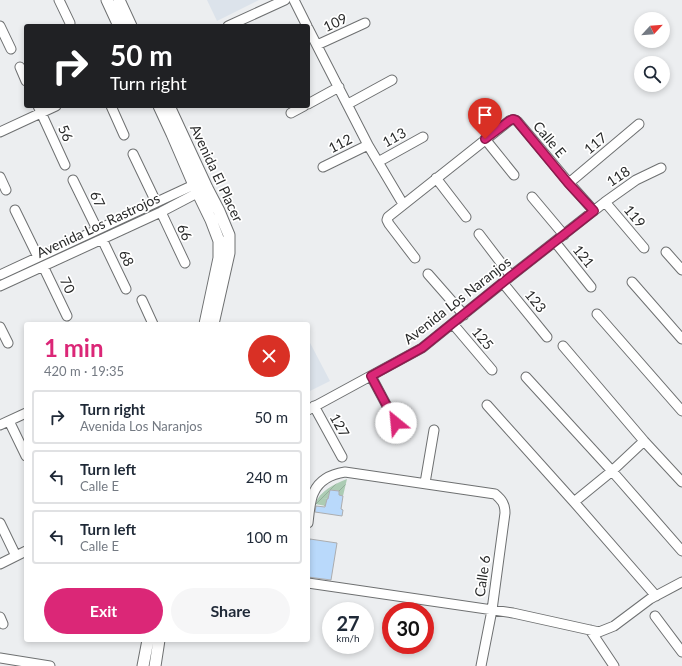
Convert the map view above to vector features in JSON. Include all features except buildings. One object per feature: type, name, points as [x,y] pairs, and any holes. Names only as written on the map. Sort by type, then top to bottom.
[{"type":"street","points":[[59,0],[70,23]]},
{"type":"street","points":[[107,0],[118,24]]},
{"type":"street","points":[[119,0],[130,24]]},
{"type":"street","points":[[232,24],[285,0]]},
{"type":"street","points":[[294,0],[306,24]]},
{"type":"street","name":"109","points":[[317,46],[365,23]]},
{"type":"street","points":[[0,26],[11,49]]},
{"type":"street","points":[[310,33],[368,145],[403,204]]},
{"type":"street","points":[[20,67],[24,76]]},
{"type":"street","points":[[348,104],[392,80]]},
{"type":"street","points":[[310,103],[339,87]]},
{"type":"street","points":[[112,108],[124,134]]},
{"type":"street","name":"Avenida El Placer","points":[[160,108],[172,134],[201,187],[219,211],[229,235],[229,253],[213,322]]},
{"type":"street","name":"Avenida El Placer","points":[[170,108],[201,187],[219,241],[219,258],[205,322]]},
{"type":"street","points":[[292,113],[301,108]]},
{"type":"street","points":[[0,132],[40,109]]},
{"type":"street","name":"56","points":[[40,109],[65,165]]},
{"type":"street","name":"Calle E","points":[[415,258],[389,224],[387,220],[388,217],[485,139],[513,119],[516,120],[568,183],[594,211]]},
{"type":"street","name":"117","points":[[568,183],[639,124]]},
{"type":"street","name":"113","points":[[378,162],[423,137]]},
{"type":"street","points":[[485,139],[514,175]]},
{"type":"street","name":"112","points":[[323,167],[368,145]]},
{"type":"street","points":[[133,154],[156,202]]},
{"type":"street","name":"118","points":[[594,211],[640,178],[661,168]]},
{"type":"street","points":[[0,177],[6,190]]},
{"type":"street","points":[[436,178],[466,217]]},
{"type":"street","name":"67","points":[[73,180],[97,229]]},
{"type":"street","name":"Avenida Los Rastrojos","points":[[0,275],[156,202],[201,187]]},
{"type":"street","name":"Avenida Los Rastrojos","points":[[0,286],[161,212],[201,187]]},
{"type":"street","points":[[532,197],[564,235]]},
{"type":"street","name":"119","points":[[605,202],[644,248]]},
{"type":"street","points":[[15,210],[38,257]]},
{"type":"street","name":"Avenida Los Naranjos","points":[[311,408],[422,348],[594,211]]},
{"type":"street","name":"66","points":[[161,212],[185,263]]},
{"type":"street","points":[[479,234],[511,276]]},
{"type":"street","name":"68","points":[[102,239],[126,289]]},
{"type":"street","name":"121","points":[[555,242],[591,287]]},
{"type":"street","points":[[666,252],[682,270]]},
{"type":"street","name":"70","points":[[43,266],[67,316]]},
{"type":"street","points":[[428,274],[464,315]]},
{"type":"street","points":[[632,282],[682,339]]},
{"type":"street","name":"123","points":[[503,283],[547,337]]},
{"type":"street","points":[[142,300],[152,322]]},
{"type":"street","points":[[598,314],[682,410]]},
{"type":"street","name":"125","points":[[453,324],[492,370]]},
{"type":"street","points":[[0,327],[8,343]]},
{"type":"street","points":[[563,346],[644,441],[682,482]]},
{"type":"street","points":[[371,376],[396,423]]},
{"type":"street","points":[[526,377],[612,471],[682,551]]},
{"type":"street","points":[[487,405],[656,596]]},
{"type":"street","name":"127","points":[[311,408],[342,457]]},
{"type":"street","points":[[24,414],[4,423],[24,453]]},
{"type":"street","points":[[310,511],[313,492],[324,480],[335,473],[345,472],[425,484],[434,430]]},
{"type":"street","points":[[574,502],[612,471],[644,441]]},
{"type":"street","name":"Calle 6","points":[[425,484],[495,494],[501,498],[505,505],[492,610],[481,666]]},
{"type":"street","points":[[0,523],[16,556]]},
{"type":"street","points":[[0,564],[24,552]]},
{"type":"street","points":[[310,583],[492,610],[599,632],[614,626],[650,599],[682,582]]},
{"type":"street","points":[[655,616],[682,652]]},
{"type":"street","points":[[590,630],[614,666]]},
{"type":"street","points":[[143,666],[148,642]]},
{"type":"street","points":[[155,666],[160,642]]},
{"type":"street","points":[[0,658],[22,664],[50,666]]},
{"type":"shaded area","points":[[207,0],[259,0],[217,21]]},
{"type":"shaded area","points":[[310,343],[330,381],[310,391]]},
{"type":"green space","points":[[347,479],[343,496],[339,495],[339,491],[330,490],[328,499],[323,498],[327,499],[326,506],[315,504],[320,495],[332,486]]},
{"type":"route","points":[[396,423],[371,376],[422,348],[594,211],[568,183],[516,120],[513,119],[509,121],[485,139]]}]
